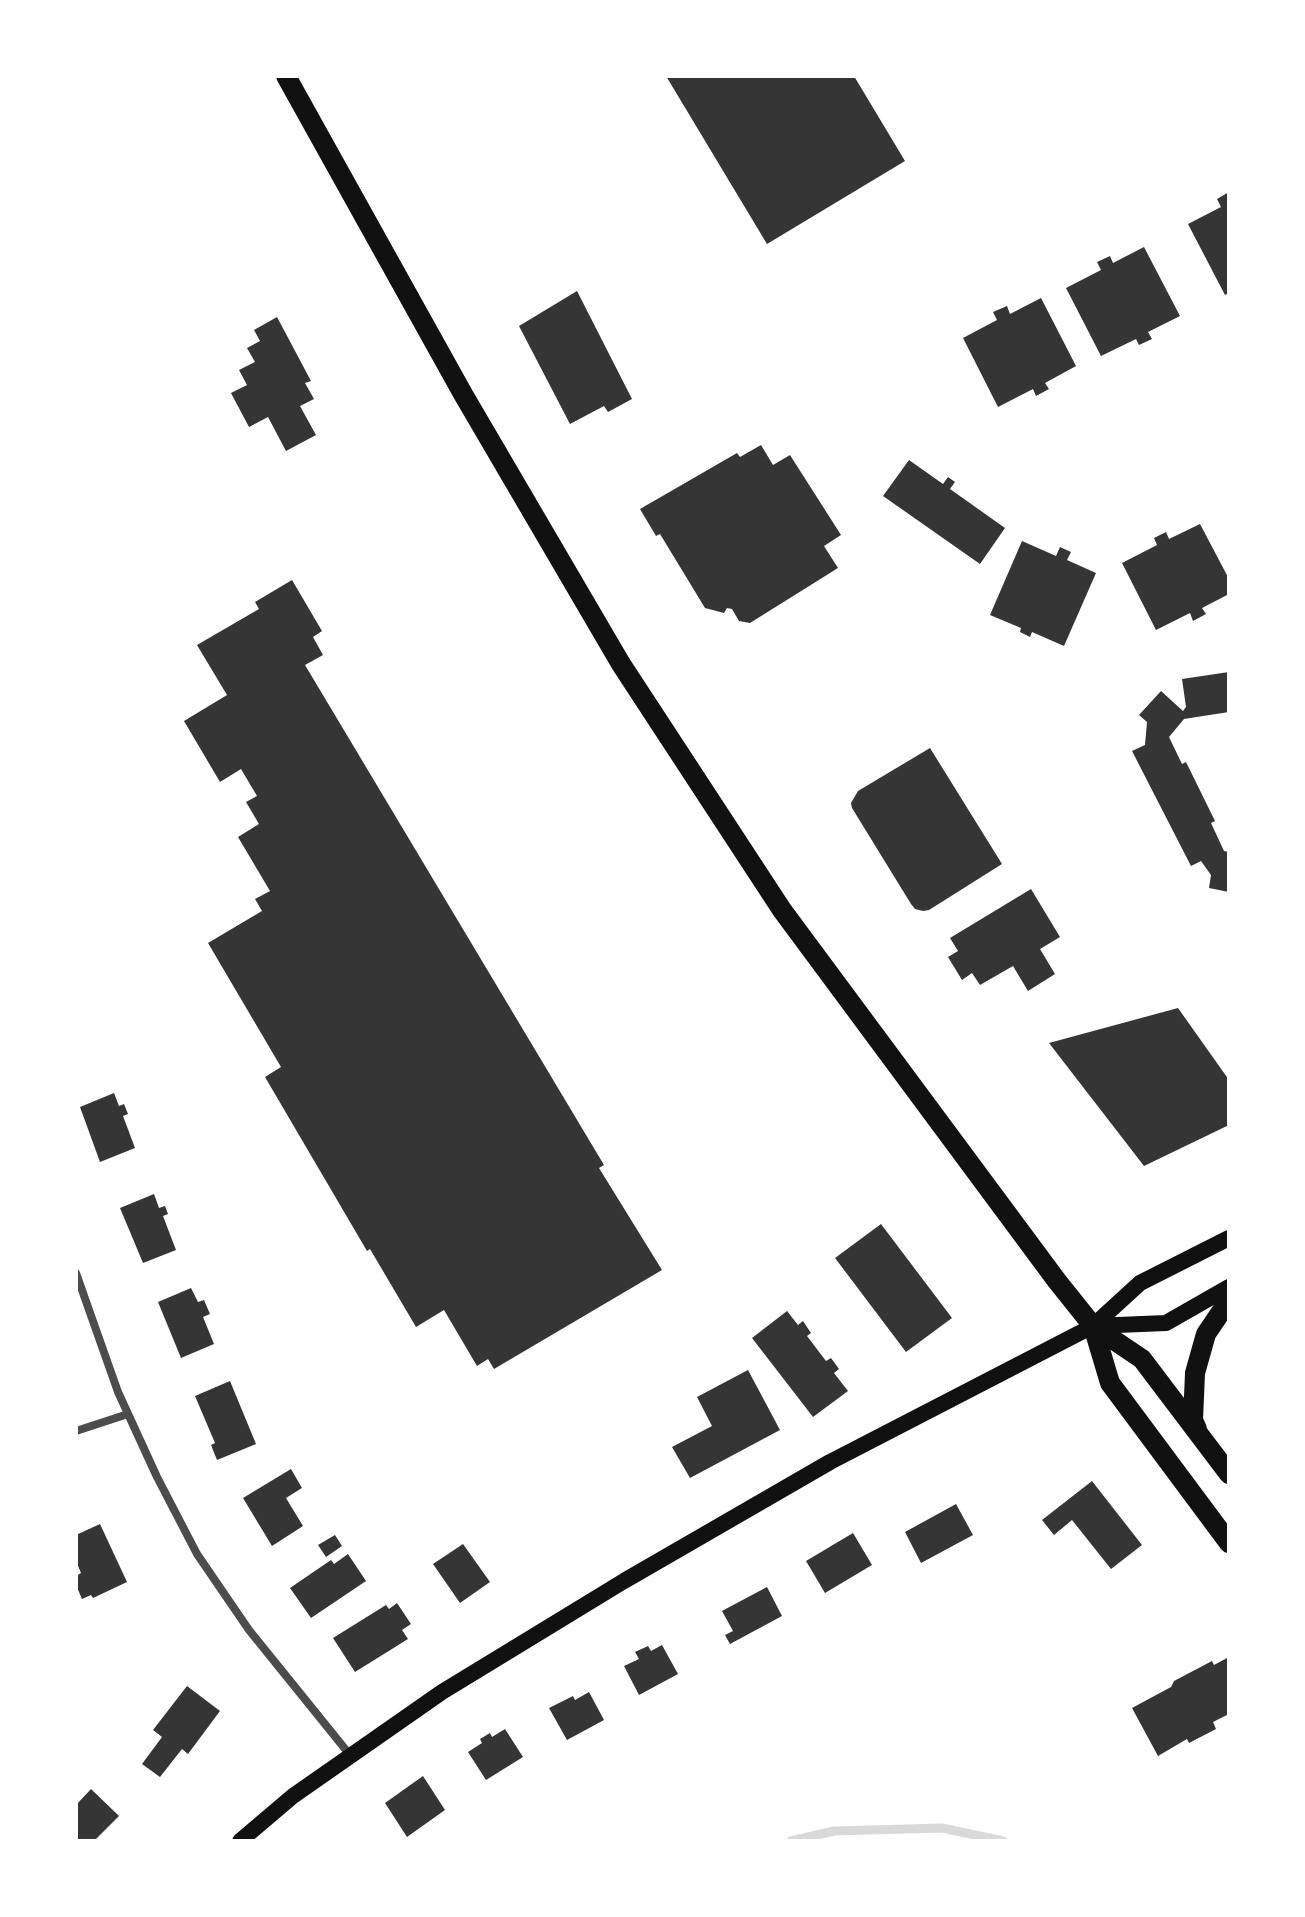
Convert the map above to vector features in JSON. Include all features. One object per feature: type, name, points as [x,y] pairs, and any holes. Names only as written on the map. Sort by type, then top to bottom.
[{"type":"main road","points":[[286,76],[463,394],[621,664],[782,910],[1057,1281],[1093,1326],[1142,1359],[1229,1474]]},
{"type":"main road","points":[[240,1841],[293,1796],[442,1692],[624,1581],[830,1462],[1093,1326],[1140,1283],[1229,1238]]},
{"type":"main road","points":[[1093,1326],[1166,1323],[1229,1287]]},
{"type":"main road","points":[[1199,1432],[1193,1420],[1195,1373],[1206,1334],[1229,1300]]},
{"type":"main road","points":[[1093,1326],[1110,1383],[1229,1543]]},
{"type":"street","points":[[76,1273],[118,1392],[197,1554],[249,1630],[351,1756]]},
{"type":"street","points":[[76,1431],[128,1414]]},
{"type":"building","points":[[666,76],[854,76],[905,161],[767,244]]},
{"type":"building","points":[[1229,192],[1229,293],[1225,295],[1188,224],[1221,207],[1217,199]]},
{"type":"building","points":[[1144,247],[1180,316],[1148,332],[1152,339],[1139,345],[1136,339],[1101,356],[1066,288],[1101,270],[1097,262],[1110,256],[1113,263]]},
{"type":"building","points":[[577,291],[632,399],[608,412],[604,406],[570,424],[519,326]]},
{"type":"building","points":[[1041,298],[1076,366],[1045,383],[1049,389],[1036,396],[1033,389],[998,407],[963,338],[997,320],[993,312],[1007,306],[1010,314]]},
{"type":"building","points":[[277,317],[311,381],[305,383],[314,399],[300,406],[316,435],[286,451],[268,417],[249,427],[231,393],[247,385],[239,370],[255,362],[247,348],[260,341],[254,330]]},
{"type":"building","points":[[761,445],[773,465],[790,455],[841,535],[824,546],[838,568],[750,623],[739,621],[732,609],[727,608],[724,613],[705,608],[660,534],[656,536],[640,509],[737,453],[740,457]]},
{"type":"building","points":[[909,460],[943,484],[948,477],[955,482],[950,489],[1005,528],[980,564],[883,496]]},
{"type":"building","points":[[1200,524],[1229,579],[1229,594],[1202,608],[1206,614],[1193,621],[1190,613],[1156,630],[1122,563],[1157,545],[1154,538],[1166,532],[1169,539]]},
{"type":"building","points":[[1022,541],[1056,556],[1060,547],[1071,552],[1067,560],[1096,573],[1064,646],[1032,632],[1030,637],[1020,632],[1021,628],[990,615]]},
{"type":"building","points":[[292,580],[322,631],[313,637],[323,655],[305,665],[604,1165],[599,1168],[662,1270],[494,1369],[488,1359],[477,1366],[444,1310],[416,1327],[370,1249],[367,1251],[265,1077],[281,1067],[208,943],[262,911],[255,899],[270,891],[238,837],[259,824],[246,802],[257,796],[241,769],[220,782],[184,721],[227,695],[197,645],[259,609],[255,602]]},
{"type":"building","points":[[1229,672],[1229,712],[1184,719],[1169,737],[1182,764],[1186,762],[1215,821],[1211,823],[1224,851],[1229,852],[1229,892],[1209,888],[1211,875],[1201,861],[1191,866],[1132,751],[1145,745],[1147,722],[1139,715],[1161,691],[1183,711],[1186,707],[1182,679]]},
{"type":"building","points":[[930,748],[1002,864],[923,911],[911,904],[851,803],[858,791]]},
{"type":"building","points":[[1031,889],[1060,937],[1040,949],[1055,974],[1028,991],[1013,966],[980,985],[972,973],[962,980],[948,957],[958,951],[950,938]]},
{"type":"building","points":[[1178,1008],[1229,1080],[1229,1125],[1144,1166],[1049,1043]]},
{"type":"building","points":[[114,1093],[119,1106],[124,1104],[128,1114],[123,1116],[135,1148],[100,1162],[80,1107]]},
{"type":"building","points":[[154,1194],[159,1208],[165,1206],[168,1214],[163,1216],[176,1250],[143,1263],[120,1208]]},
{"type":"building","points":[[881,1224],[952,1318],[906,1352],[835,1258]]},
{"type":"building","points":[[191,1288],[198,1302],[204,1300],[210,1314],[203,1317],[214,1344],[181,1358],[158,1302]]},
{"type":"building","points":[[787,1311],[798,1325],[803,1321],[811,1333],[807,1336],[826,1361],[831,1358],[839,1369],[834,1373],[848,1391],[813,1417],[752,1338]]},
{"type":"building","points":[[748,1370],[780,1430],[690,1478],[672,1447],[712,1426],[697,1397]]},
{"type":"building","points":[[230,1381],[256,1444],[217,1460],[211,1445],[215,1443],[195,1396]]},
{"type":"building","points":[[291,1469],[302,1488],[286,1498],[303,1526],[272,1546],[243,1498]]},
{"type":"building","points":[[1092,1481],[1142,1545],[1111,1569],[1072,1520],[1054,1535],[1042,1520]]},
{"type":"building","points":[[956,1504],[973,1535],[921,1563],[905,1532]]},
{"type":"building","points":[[100,1524],[127,1582],[93,1598],[91,1595],[82,1599],[76,1585],[76,1576],[81,1573],[76,1561],[76,1535]]},
{"type":"building","points":[[853,1533],[872,1565],[825,1593],[806,1561]]},
{"type":"building","points":[[335,1535],[342,1546],[326,1557],[318,1545]]},
{"type":"building","points":[[463,1544],[490,1582],[460,1603],[433,1564]]},
{"type":"building","points":[[348,1554],[366,1581],[311,1618],[290,1588],[331,1560],[334,1564]]},
{"type":"building","points":[[767,1587],[782,1616],[730,1644],[725,1635],[733,1631],[722,1611]]},
{"type":"building","points":[[397,1603],[411,1624],[402,1630],[408,1639],[355,1672],[333,1638],[386,1605],[389,1609]]},
{"type":"building","points":[[662,1645],[678,1674],[639,1695],[624,1666],[639,1659],[635,1652],[648,1646],[651,1651]]},
{"type":"building","points":[[1229,1657],[1229,1714],[1213,1722],[1216,1729],[1189,1743],[1187,1739],[1158,1756],[1132,1708],[1212,1661],[1214,1665]]},
{"type":"building","points":[[187,1686],[220,1711],[188,1754],[182,1749],[160,1777],[142,1764],[162,1737],[153,1730]]},
{"type":"building","points":[[589,1692],[604,1720],[567,1740],[549,1708]]},
{"type":"building","points":[[505,1729],[523,1757],[486,1780],[468,1752],[482,1743],[480,1739],[490,1733],[492,1737]]},
{"type":"building","points":[[423,1776],[445,1810],[407,1837],[385,1803]]},
{"type":"building","points":[[91,1789],[119,1816],[94,1841],[76,1841],[76,1805]]},
{"type":"waterway","points":[[791,1841],[834,1831],[942,1828],[1003,1841]]}]
